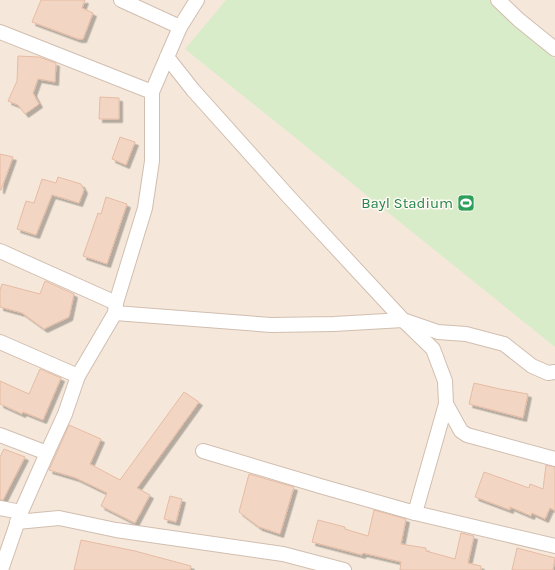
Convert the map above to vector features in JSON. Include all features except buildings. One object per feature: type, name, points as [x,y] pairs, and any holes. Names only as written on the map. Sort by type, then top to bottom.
[{"type":"street","points":[[121,0],[180,27]]},
{"type":"street","points":[[1,570],[19,517],[46,453],[66,414],[78,376],[116,308],[145,208],[152,161],[152,92],[180,27],[197,0]]},
{"type":"street","points":[[498,0],[519,20],[555,49]]},
{"type":"street","points":[[0,32],[152,92]]},
{"type":"street","points":[[167,57],[193,90],[278,184],[403,320],[432,349],[445,381],[446,404],[415,513]]},
{"type":"street","points":[[0,250],[116,308],[271,325],[334,324],[403,320],[438,332],[466,334],[504,344],[532,366],[548,374],[555,372]]},
{"type":"street","points":[[0,342],[78,376]]},
{"type":"street","points":[[446,404],[461,431],[466,435],[555,459]]},
{"type":"street","points":[[0,435],[46,453]]},
{"type":"street","points":[[203,452],[415,513],[555,546]]},
{"type":"street","points":[[0,508],[19,517],[59,518],[116,530],[283,554],[344,570]]},
{"type":"shaded area","points":[[0,0],[555,0],[555,570],[0,570]]},
{"type":"green space","name":"Bayl Stadium","points":[[226,0],[489,0],[555,59],[555,347],[185,49]]},
{"type":"place","name":"Bayl Stadium","points":[[466,203]]}]
